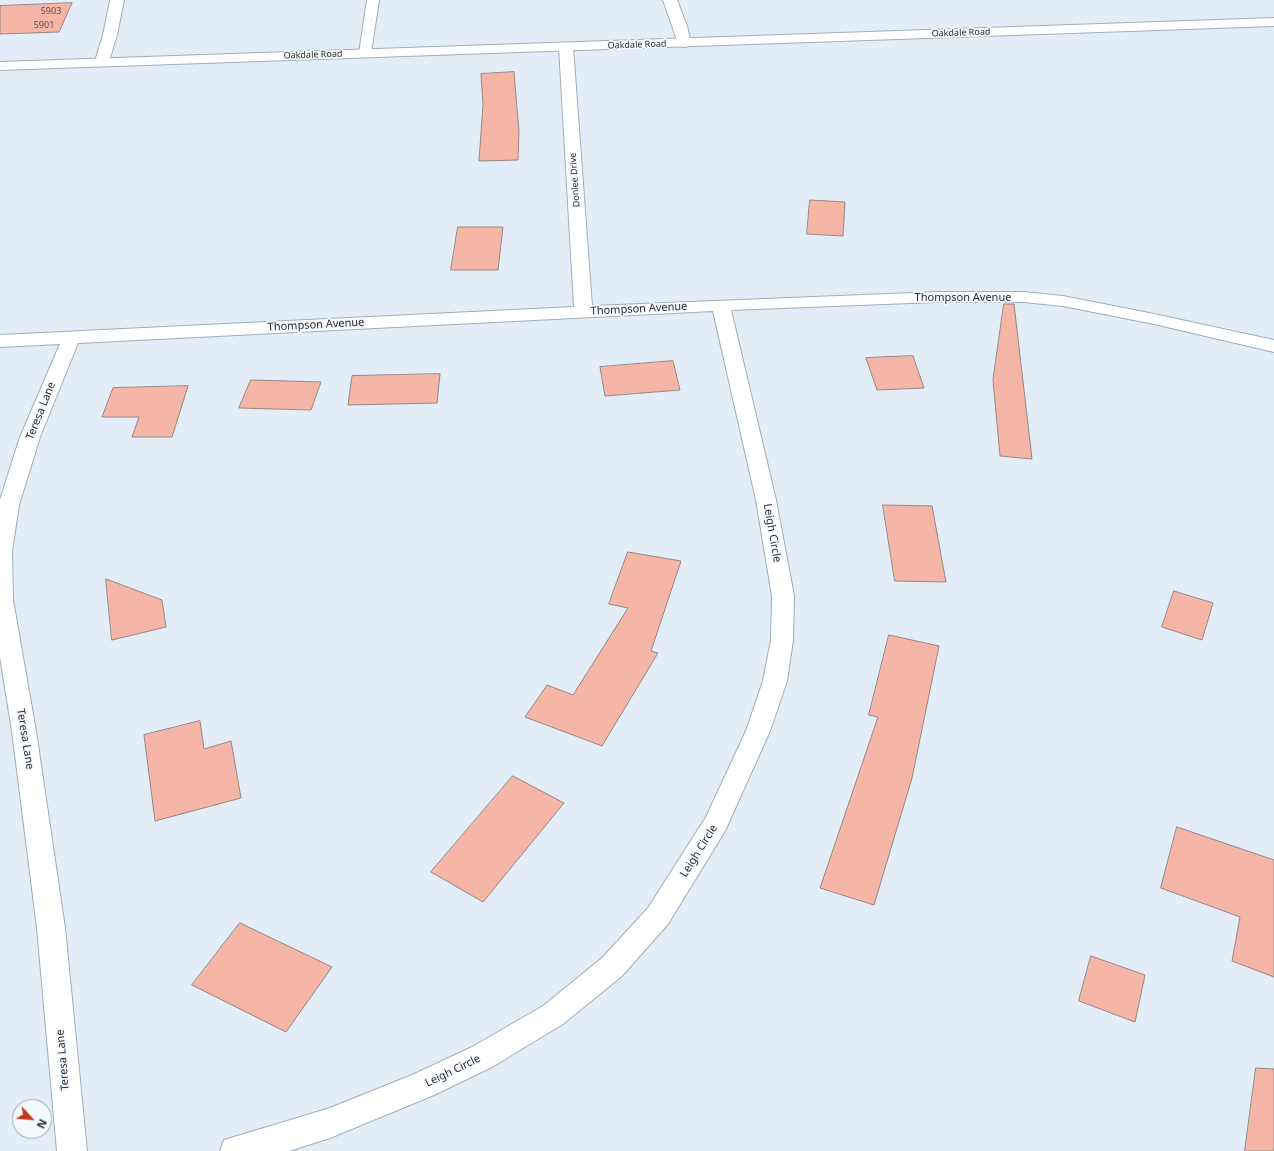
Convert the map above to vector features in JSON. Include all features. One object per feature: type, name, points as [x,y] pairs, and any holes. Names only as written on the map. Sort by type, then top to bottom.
[{"type":"street","points":[[102,62],[110,35],[117,0]]},
{"type":"street","points":[[670,0],[680,26],[684,44]]},
{"type":"street","name":"Oakdale Road","points":[[0,66],[365,53],[684,44],[1274,22]]},
{"type":"street","name":"Donlee Drive","points":[[566,47],[583,312]]},
{"type":"street","name":"Thompson Avenue","points":[[0,341],[721,305],[937,297],[1024,297],[1063,301],[1154,319],[1274,346]]},
{"type":"street","name":"Leigh Circle","points":[[234,1151],[254,1147],[330,1123],[423,1086],[482,1057],[553,1015],[612,968],[658,916],[716,822],[758,731],[775,681],[782,640],[783,596],[766,500],[721,305]]},
{"type":"street","name":"Teresa Lane","points":[[71,338],[30,437],[9,505],[1,551],[2,600],[24,732],[51,928],[72,1151]]},
{"type":"lane","points":[[365,53],[373,0]]},
{"type":"building","points":[[72,3],[59,32],[0,34],[0,6]]},
{"type":"building","points":[[514,72],[519,132],[518,160],[479,161],[483,105],[481,74]]},
{"type":"building","points":[[810,200],[845,202],[843,236],[807,234]]},
{"type":"building","points":[[458,227],[503,227],[498,270],[451,270]]},
{"type":"building","points":[[1004,304],[1014,304],[1032,459],[1000,456],[993,380]]},
{"type":"building","points":[[913,356],[924,388],[877,390],[866,358]]},
{"type":"building","points":[[673,361],[680,390],[605,396],[600,367]]},
{"type":"building","points":[[440,374],[437,403],[348,405],[352,376]]},
{"type":"building","points":[[251,380],[321,382],[311,410],[239,408]]},
{"type":"building","points":[[188,386],[172,437],[132,437],[139,417],[102,417],[113,388]]},
{"type":"building","points":[[883,505],[932,506],[946,582],[895,581]]},
{"type":"building","points":[[628,552],[681,561],[651,651],[658,653],[602,746],[525,717],[547,685],[573,695],[628,608],[609,604]]},
{"type":"building","points":[[106,579],[162,600],[166,627],[112,640]]},
{"type":"building","points":[[1174,591],[1213,603],[1202,640],[1162,627]]},
{"type":"building","points":[[889,635],[939,646],[912,778],[874,905],[820,888],[878,717],[869,715]]},
{"type":"building","points":[[200,721],[204,749],[231,741],[241,798],[155,821],[144,735]]},
{"type":"building","points":[[513,776],[564,803],[483,902],[431,872]]},
{"type":"building","points":[[1177,827],[1274,860],[1274,977],[1232,961],[1240,917],[1161,888]]},
{"type":"building","points":[[240,923],[332,967],[286,1032],[192,985]]},
{"type":"building","points":[[1091,956],[1145,975],[1135,1022],[1079,1001]]},
{"type":"building","points":[[1256,1068],[1274,1069],[1274,1151],[1245,1151]]}]
